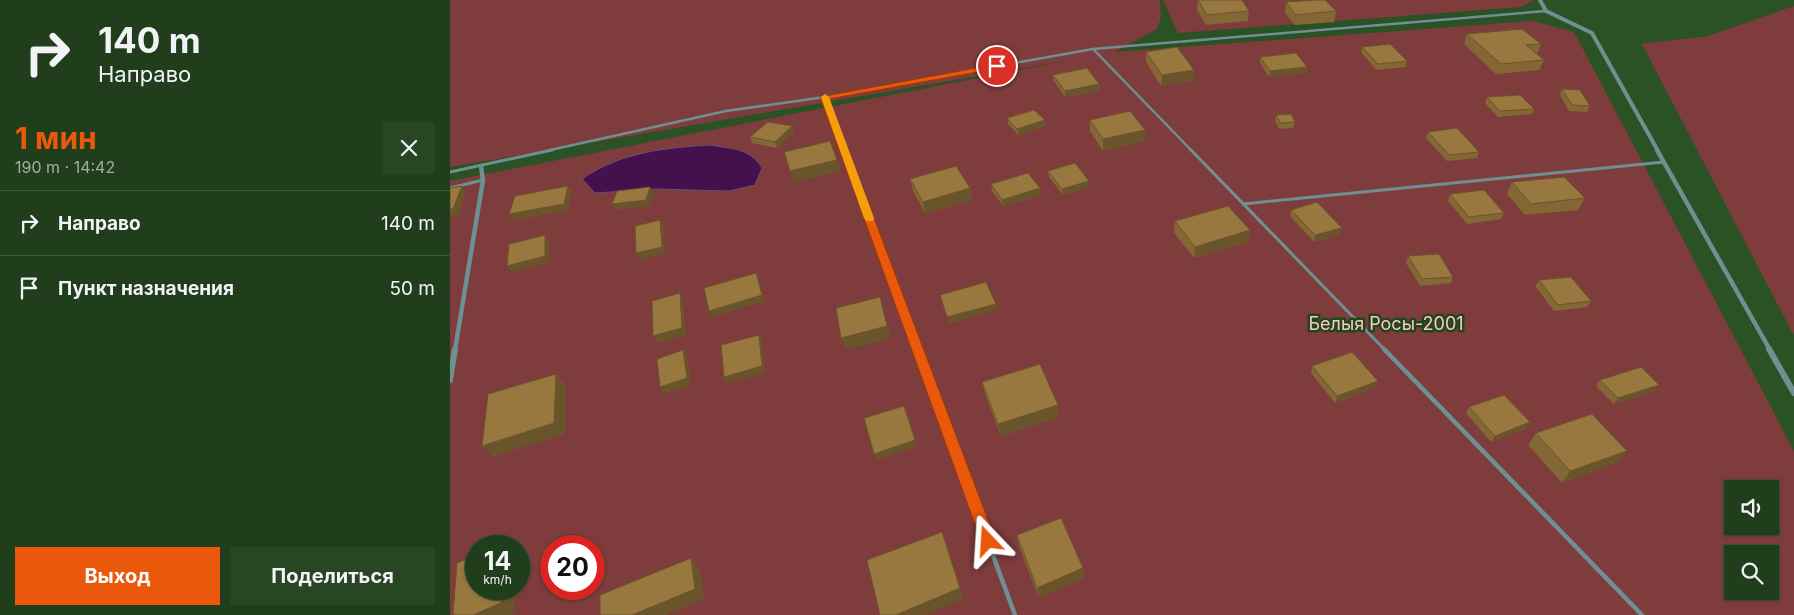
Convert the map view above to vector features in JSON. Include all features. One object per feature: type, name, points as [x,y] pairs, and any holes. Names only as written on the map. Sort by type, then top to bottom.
[{"type":"street","points":[[1540,0],[1546,11],[1592,33],[1794,393]]},
{"type":"street","points":[[450,380],[483,180],[482,166]]},
{"type":"lane","points":[[450,172],[726,111],[824,97],[1092,49],[1546,11]]},
{"type":"lane","points":[[1092,49],[1642,615]]},
{"type":"lane","points":[[824,97],[1015,615]]},
{"type":"lane","points":[[1242,204],[1664,162]]},
{"type":"lane","points":[[450,188],[483,180]]},
{"type":"green space","name":"Белыя Росы-2001","points":[[450,0],[1160,0],[1161,17],[1157,29],[1115,52],[1533,21],[1574,32],[1794,451],[1794,615],[450,615],[450,181],[1070,60],[450,167]]},
{"type":"green space","points":[[1163,0],[1534,0],[1521,7],[1178,33]]},
{"type":"green space","points":[[1794,6],[1793,334],[1642,44],[1708,36]]},
{"type":"shaded area","points":[[710,145],[740,150],[757,161],[762,168],[755,185],[729,191],[656,189],[595,193],[582,179],[612,163],[643,153]]},
{"type":"building","points":[[1198,0],[1242,0],[1249,11],[1207,15]]},
{"type":"building","points":[[1325,0],[1336,11],[1296,15],[1286,2]]},
{"type":"building","points":[[1522,29],[1541,44],[1526,45],[1544,60],[1501,64],[1467,34]]},
{"type":"building","points":[[1390,44],[1407,61],[1378,64],[1362,47]]},
{"type":"building","points":[[1177,47],[1194,70],[1162,75],[1146,52]]},
{"type":"building","points":[[1296,53],[1307,67],[1270,71],[1260,57]]},
{"type":"building","points":[[1087,68],[1099,84],[1065,91],[1053,75]]},
{"type":"building","points":[[1562,89],[1580,90],[1590,106],[1572,105]]},
{"type":"building","points":[[1520,95],[1534,109],[1500,111],[1487,97]]},
{"type":"building","points":[[1034,110],[1045,120],[1017,129],[1007,118]]},
{"type":"building","points":[[1130,111],[1145,130],[1103,139],[1090,120]]},
{"type":"building","points":[[1291,114],[1295,122],[1280,123],[1276,115]]},
{"type":"building","points":[[768,122],[792,126],[775,142],[750,137]]},
{"type":"building","points":[[1457,128],[1479,152],[1449,155],[1428,132]]},
{"type":"building","points":[[830,141],[837,160],[790,171],[784,152]]},
{"type":"building","points":[[1075,163],[1089,181],[1062,189],[1048,171]]},
{"type":"building","points":[[956,166],[970,188],[923,202],[910,179]]},
{"type":"building","points":[[1028,173],[1040,188],[1002,200],[991,184]]},
{"type":"building","points":[[1564,177],[1585,198],[1531,204],[1512,182]]},
{"type":"building","points":[[462,186],[453,209],[450,209],[450,188]]},
{"type":"building","points":[[568,186],[564,204],[509,214],[515,196]]},
{"type":"building","points":[[650,187],[646,200],[612,204],[617,191]]},
{"type":"building","points":[[1484,190],[1504,213],[1469,217],[1450,194]]},
{"type":"building","points":[[1317,202],[1342,228],[1315,235],[1291,210]]},
{"type":"building","points":[[1228,206],[1250,230],[1195,247],[1175,221]]},
{"type":"building","points":[[660,220],[662,247],[636,253],[635,226]]},
{"type":"building","points":[[545,235],[545,256],[507,266],[509,244]]},
{"type":"building","points":[[1439,254],[1453,277],[1422,279],[1408,256]]},
{"type":"building","points":[[756,273],[762,295],[709,311],[704,288]]},
{"type":"building","points":[[1571,277],[1591,301],[1558,305],[1539,280]]},
{"type":"building","points":[[986,282],[996,304],[947,317],[940,295]]},
{"type":"building","points":[[680,293],[682,328],[653,336],[652,301]]},
{"type":"building","points":[[880,297],[887,326],[841,338],[836,308]]},
{"type":"building","points":[[759,335],[762,366],[724,377],[721,345]]},
{"type":"building","points":[[683,350],[687,378],[660,387],[657,359]]},
{"type":"building","points":[[1352,352],[1378,381],[1337,396],[1312,366]]},
{"type":"building","points":[[1040,364],[1058,405],[998,424],[982,382]]},
{"type":"building","points":[[1641,367],[1659,385],[1618,398],[1600,380]]},
{"type":"building","points":[[556,374],[554,423],[482,446],[488,394]]},
{"type":"building","points":[[1504,395],[1530,422],[1495,436],[1469,407]]},
{"type":"building","points":[[904,406],[915,440],[874,454],[864,418]]},
{"type":"building","points":[[1592,414],[1627,451],[1570,471],[1536,433]]},
{"type":"building","points":[[1061,518],[1083,568],[1037,588],[1017,535]]},
{"type":"building","points":[[942,532],[960,588],[896,615],[880,615],[867,560]]},
{"type":"building","points":[[691,558],[695,589],[632,615],[600,615],[600,600],[605,600],[605,593]]},
{"type":"building","points":[[465,560],[465,600],[501,600],[501,603],[473,615],[453,615],[457,563]]},
{"type":"slow traffic","points":[[825,97],[869,218]]},
{"type":"route","points":[[988,541],[824,97],[997,66]]}]
